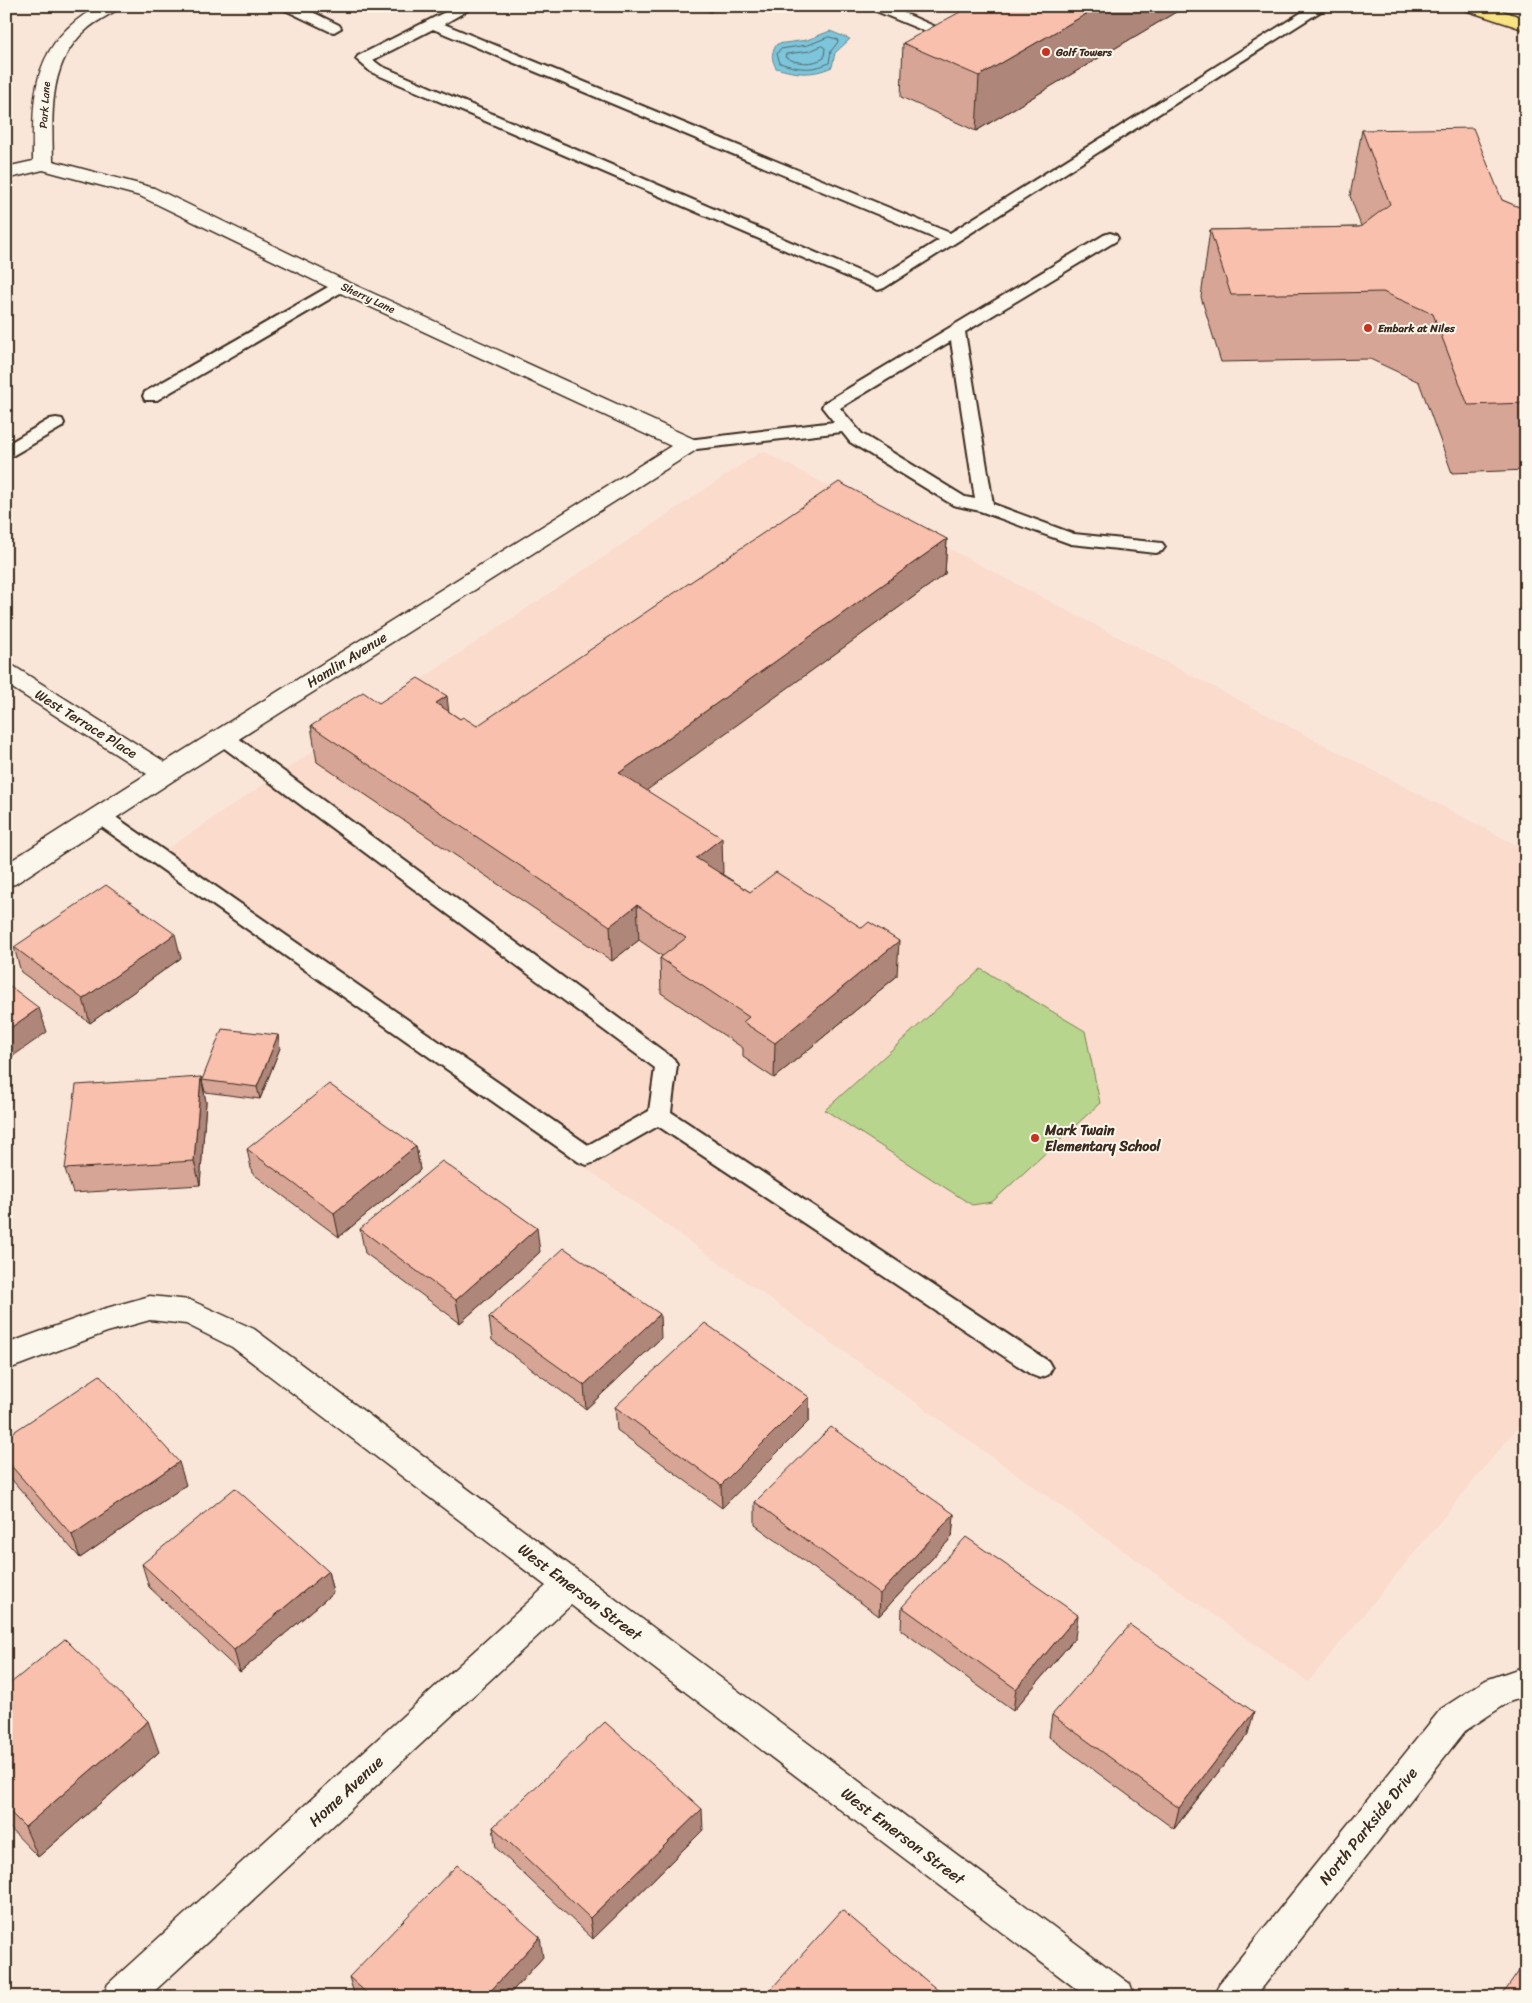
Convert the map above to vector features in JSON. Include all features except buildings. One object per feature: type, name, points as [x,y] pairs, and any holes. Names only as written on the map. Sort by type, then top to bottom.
[{"type":"main road","points":[[1471,6],[1526,25]]},
{"type":"street","name":"Park Lane","points":[[43,164],[45,83],[54,56],[78,27],[111,6]]},
{"type":"street","points":[[6,173],[43,164]]},
{"type":"street","name":"Sherry Lane","points":[[43,164],[147,192],[341,286],[688,445]]},
{"type":"street","name":"Hamlin Avenue","points":[[6,877],[223,737],[688,445]]},
{"type":"street","name":"West Terrace Place","points":[[6,673],[165,774]]},
{"type":"street","name":"West Emerson Street","points":[[6,1357],[103,1321],[150,1308],[190,1312],[243,1338],[1117,1997]]},
{"type":"street","name":"Home Avenue","points":[[121,1997],[570,1584]]},
{"type":"street","name":"North Parkside Drive","points":[[1232,1997],[1453,1720],[1498,1691],[1526,1681]]},
{"type":"lane","points":[[288,6],[334,28]]},
{"type":"lane","points":[[468,6],[363,59],[376,70],[878,285],[1322,6]]},
{"type":"lane","points":[[876,6],[934,31],[956,29],[999,6]]},
{"type":"lane","points":[[432,24],[951,239]]},
{"type":"lane","points":[[1110,238],[830,407],[856,438],[959,501],[985,507],[1071,538],[1156,547]]},
{"type":"lane","points":[[151,396],[341,286]]},
{"type":"lane","points":[[957,330],[985,507]]},
{"type":"lane","points":[[6,452],[56,423]]},
{"type":"lane","points":[[688,445],[846,426]]},
{"type":"lane","points":[[223,737],[666,1066],[659,1115]]},
{"type":"lane","points":[[100,816],[587,1156],[659,1115]]},
{"type":"lane","points":[[659,1115],[1040,1368]]},
{"type":"shaded area","name":"Mark Twain Elementary School","points":[[762,451],[1526,850],[1526,1417],[1308,1682],[152,859]]},
{"type":"green space","points":[[981,969],[1085,1031],[1100,1103],[992,1202],[972,1205],[825,1110]]},
{"type":"water","points":[[830,31],[850,39],[835,53],[832,67],[811,73],[790,72],[776,68],[772,56],[777,44],[807,40]]},
{"type":"place","name":"Golf Towers","points":[[1046,52]]},
{"type":"place","name":"Embark at Niles","points":[[1368,328]]},
{"type":"place","name":"Mark Twain Elementary School","points":[[1035,1138]]}]
